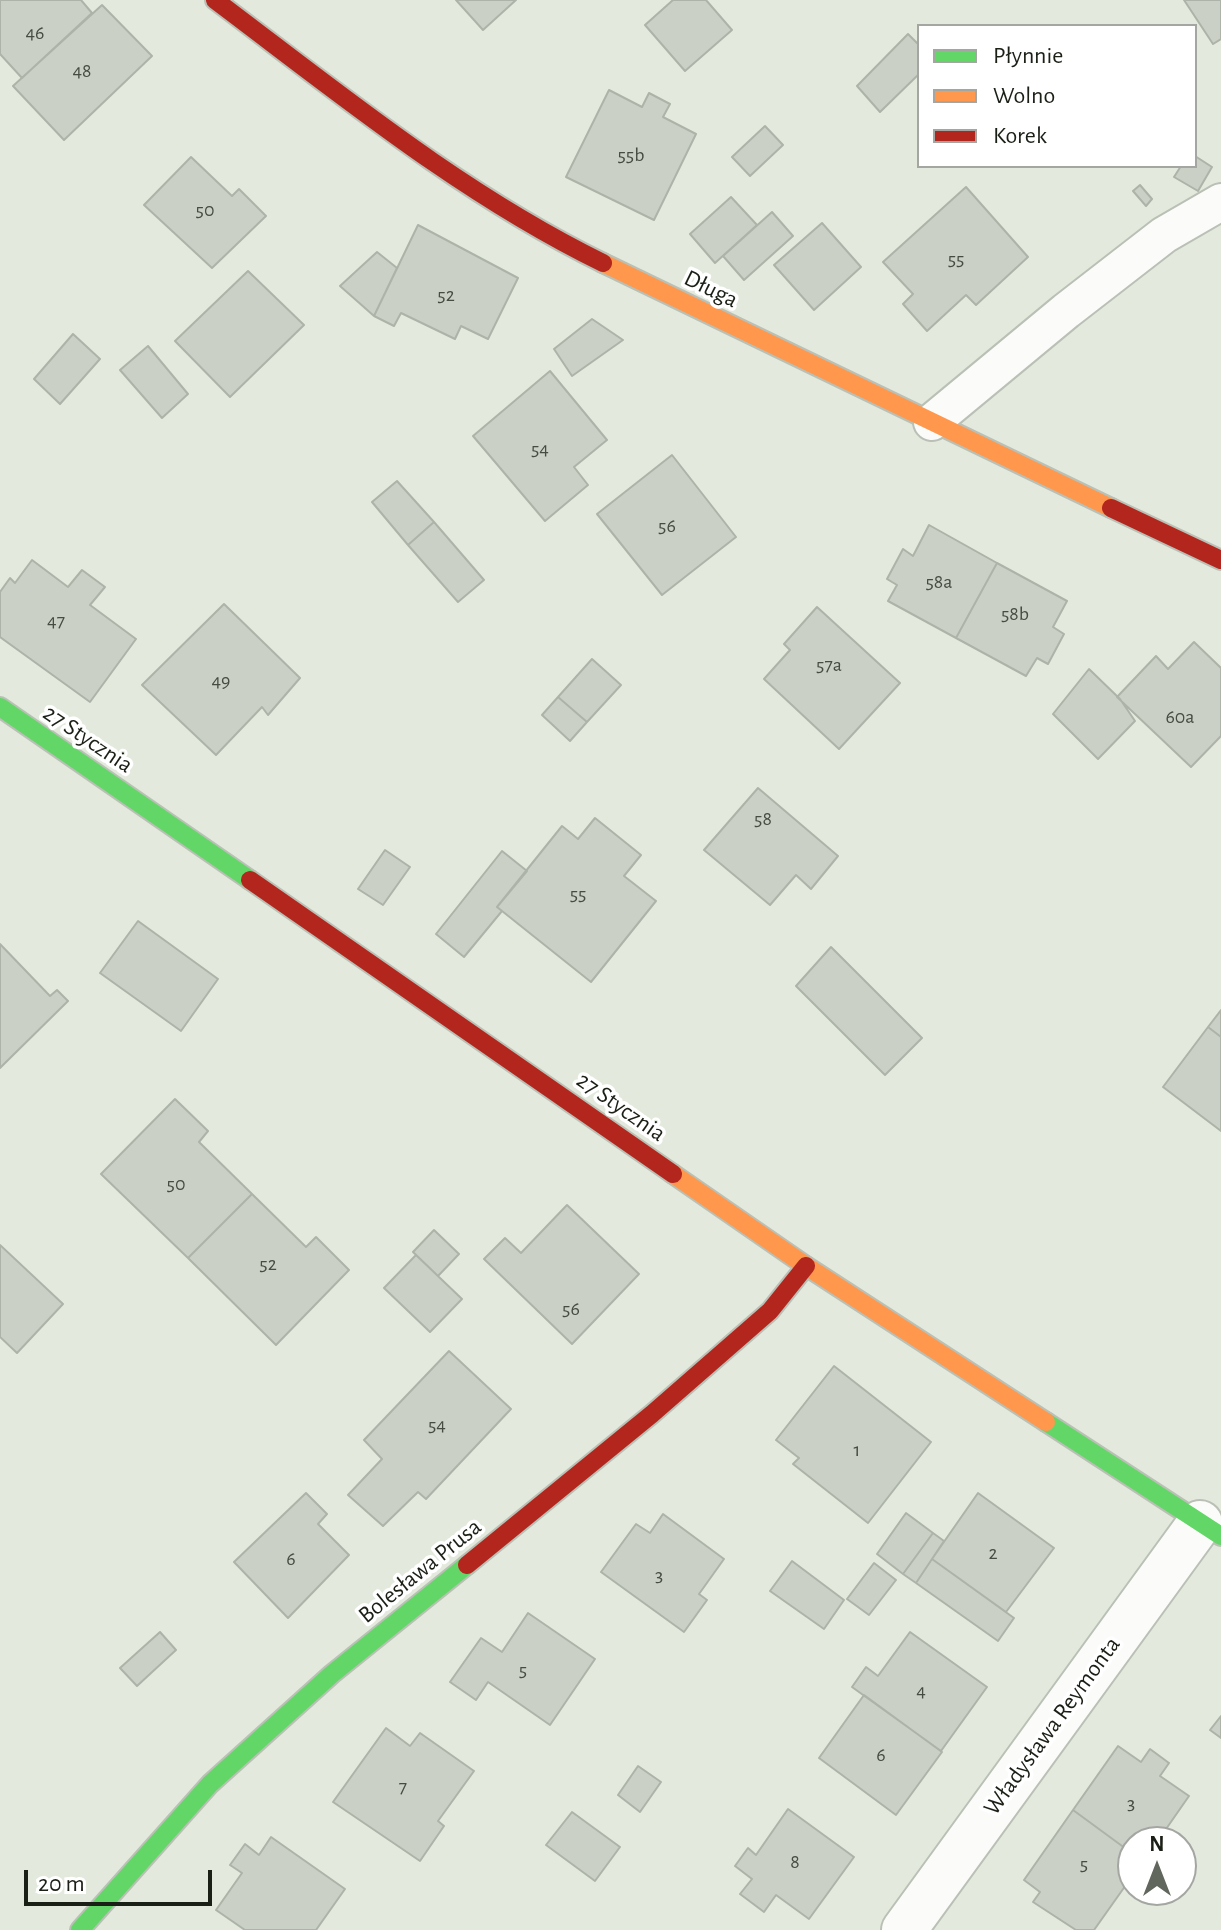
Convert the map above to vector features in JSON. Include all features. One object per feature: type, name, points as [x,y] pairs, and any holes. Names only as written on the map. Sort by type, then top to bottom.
[{"type":"street","name":"Długa","points":[[215,0],[437,166],[548,236],[1221,560]]},
{"type":"street","name":"27 Stycznia","points":[[0,707],[806,1266],[1210,1530]]},
{"type":"street","name":"Bolesława Prusa","points":[[80,1930],[210,1784],[332,1674],[652,1414],[770,1311],[806,1266]]},
{"type":"street","name":"Władysława Reymonta","points":[[904,1930],[1210,1530]]},
{"type":"lane","points":[[932,422],[1164,235],[1221,202]]},
{"type":"building","points":[[0,0],[81,0],[92,13],[22,78],[0,54]]},
{"type":"building","points":[[456,0],[516,0],[483,30]]},
{"type":"building","points":[[673,0],[706,0],[732,30],[685,71],[645,25]]},
{"type":"building","points":[[1184,0],[1221,0],[1221,39],[1213,44]]},
{"type":"building","points":[[102,5],[152,56],[64,140],[13,86]]},
{"type":"building","points":[[908,34],[917,43],[917,76],[880,112],[857,86]]},
{"type":"building","points":[[609,90],[642,107],[649,93],[670,104],[663,117],[696,134],[654,220],[566,177]]},
{"type":"building","points":[[765,126],[783,145],[750,176],[732,157]]},
{"type":"building","points":[[191,157],[232,196],[239,189],[266,216],[212,268],[144,205]]},
{"type":"building","points":[[1197,157],[1212,167],[1198,191],[1174,177],[1180,168],[1197,168]]},
{"type":"building","points":[[1140,185],[1152,199],[1146,206],[1133,191]]},
{"type":"building","points":[[966,187],[1028,257],[976,305],[966,295],[927,331],[903,304],[913,294],[883,262]]},
{"type":"building","points":[[731,197],[757,225],[715,263],[690,234]]},
{"type":"building","points":[[772,212],[793,236],[744,280],[723,256]]},
{"type":"building","points":[[822,223],[861,267],[814,310],[774,265]]},
{"type":"building","points":[[418,225],[518,278],[488,339],[461,326],[455,339],[401,313],[394,326],[374,316]]},
{"type":"building","points":[[377,252],[397,268],[374,316],[340,286]]},
{"type":"building","points":[[248,271],[304,325],[230,397],[175,341]]},
{"type":"building","points":[[592,319],[623,340],[572,376],[554,349]]},
{"type":"building","points":[[73,334],[100,359],[60,404],[34,379]]},
{"type":"building","points":[[148,346],[188,394],[162,418],[120,370]]},
{"type":"building","points":[[550,371],[607,440],[574,467],[588,485],[545,521],[473,436]]},
{"type":"building","points":[[672,455],[736,537],[662,595],[597,514]]},
{"type":"building","points":[[397,481],[434,522],[408,545],[372,502]]},
{"type":"building","points":[[434,522],[484,580],[458,602],[408,545]]},
{"type":"building","points":[[929,525],[997,563],[956,638],[888,601],[897,585],[887,579],[903,549],[913,556]]},
{"type":"building","points":[[32,560],[68,587],[82,570],[105,587],[90,605],[136,639],[90,702],[0,637],[0,592],[10,578],[15,583]]},
{"type":"building","points":[[997,563],[1067,601],[1053,627],[1064,634],[1048,664],[1037,658],[1026,676],[956,638]]},
{"type":"building","points":[[224,604],[300,678],[268,715],[262,707],[216,755],[142,685]]},
{"type":"building","points":[[817,607],[900,683],[839,749],[764,679],[790,650],[784,644]]},
{"type":"building","points":[[1194,642],[1221,668],[1221,736],[1191,767],[1117,697],[1156,656],[1168,669]]},
{"type":"building","points":[[592,659],[621,685],[587,722],[558,697]]},
{"type":"building","points":[[1089,669],[1120,699],[1135,721],[1098,759],[1053,714]]},
{"type":"building","points":[[558,697],[587,722],[570,741],[542,715]]},
{"type":"building","points":[[758,788],[838,856],[811,889],[796,875],[770,905],[704,850]]},
{"type":"building","points":[[595,818],[641,855],[624,876],[656,901],[591,982],[497,907],[562,826],[578,839]]},
{"type":"building","points":[[385,850],[410,867],[383,905],[358,889]]},
{"type":"building","points":[[502,851],[527,871],[497,907],[502,911],[464,957],[436,934]]},
{"type":"building","points":[[138,921],[218,979],[181,1031],[100,973]]},
{"type":"building","points":[[0,944],[50,996],[57,990],[68,1001],[0,1068]]},
{"type":"building","points":[[831,947],[922,1038],[885,1075],[796,986]]},
{"type":"building","points":[[1221,1010],[1221,1037],[1208,1027]]},
{"type":"building","points":[[1208,1027],[1221,1037],[1221,1131],[1163,1087]]},
{"type":"building","points":[[175,1099],[208,1131],[199,1142],[252,1194],[188,1258],[101,1174]]},
{"type":"building","points":[[252,1194],[306,1247],[316,1237],[349,1270],[276,1345],[188,1258]]},
{"type":"building","points":[[567,1205],[639,1274],[572,1344],[484,1259],[505,1238],[521,1253]]},
{"type":"building","points":[[434,1230],[459,1254],[438,1276],[413,1252]]},
{"type":"building","points":[[0,1245],[63,1304],[17,1353],[0,1337]]},
{"type":"building","points":[[416,1255],[462,1299],[430,1332],[384,1288]]},
{"type":"building","points":[[449,1351],[511,1409],[426,1499],[418,1492],[383,1526],[348,1495],[382,1459],[364,1440]]},
{"type":"building","points":[[834,1366],[931,1442],[868,1523],[793,1464],[799,1458],[776,1440]]},
{"type":"building","points":[[306,1493],[327,1514],[318,1524],[349,1555],[288,1618],[234,1562]]},
{"type":"building","points":[[978,1493],[1054,1548],[1006,1612],[932,1559]]},
{"type":"building","points":[[906,1513],[933,1533],[903,1574],[877,1554]]},
{"type":"building","points":[[663,1514],[724,1559],[699,1594],[707,1600],[684,1632],[601,1572],[636,1524],[650,1533]]},
{"type":"building","points":[[933,1533],[944,1541],[916,1583],[903,1574]]},
{"type":"building","points":[[932,1559],[1014,1618],[998,1641],[916,1583]]},
{"type":"building","points":[[792,1561],[844,1600],[824,1629],[770,1591]]},
{"type":"building","points":[[874,1563],[896,1580],[869,1615],[847,1599]]},
{"type":"building","points":[[528,1613],[595,1659],[550,1725],[488,1682],[476,1700],[450,1682],[481,1638],[502,1652]]},
{"type":"building","points":[[160,1632],[176,1650],[137,1686],[120,1668]]},
{"type":"building","points":[[910,1632],[987,1687],[941,1751],[852,1687],[866,1667],[878,1676]]},
{"type":"building","points":[[864,1695],[942,1752],[896,1815],[819,1758]]},
{"type":"building","points":[[1221,1716],[1221,1738],[1210,1730]]},
{"type":"building","points":[[386,1728],[410,1746],[420,1733],[474,1771],[438,1821],[444,1826],[420,1861],[333,1802]]},
{"type":"building","points":[[1118,1746],[1141,1762],[1150,1749],[1169,1763],[1160,1776],[1189,1796],[1168,1826],[1117,1826],[1117,1842],[1073,1810]]},
{"type":"building","points":[[638,1766],[661,1782],[640,1812],[618,1795]]},
{"type":"building","points":[[788,1809],[854,1857],[809,1919],[776,1895],[764,1912],[740,1894],[752,1879],[735,1866],[748,1848],[756,1855]]},
{"type":"building","points":[[1073,1810],[1117,1842],[1117,1898],[1094,1930],[1076,1930],[1033,1902],[1040,1892],[1024,1880]]},
{"type":"building","points":[[572,1812],[620,1847],[595,1881],[546,1845]]},
{"type":"building","points":[[271,1837],[345,1889],[316,1930],[245,1930],[216,1910],[242,1873],[230,1865],[245,1844],[259,1855]]},
{"type":"traffic: fast","points":[[0,707],[250,880]]},
{"type":"traffic: fast","points":[[1046,1422],[1221,1536]]},
{"type":"traffic: fast","points":[[80,1930],[210,1784],[332,1674],[467,1565]]},
{"type":"traffic: slow","points":[[603,263],[1111,508]]},
{"type":"traffic: slow","points":[[673,1174],[806,1266],[1046,1422]]},
{"type":"traffic: jam","points":[[215,0],[451,174],[551,236],[603,263]]},
{"type":"traffic: jam","points":[[1111,508],[1221,560]]},
{"type":"traffic: jam","points":[[250,880],[673,1174]]},
{"type":"traffic: jam","points":[[467,1565],[652,1414],[770,1311],[806,1266]]}]
